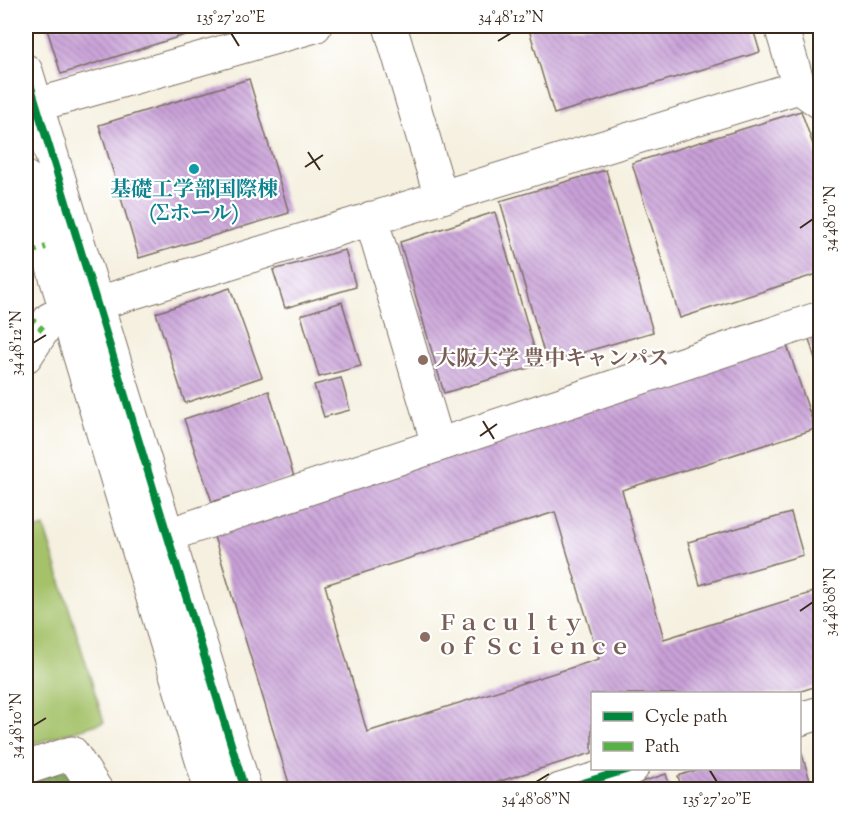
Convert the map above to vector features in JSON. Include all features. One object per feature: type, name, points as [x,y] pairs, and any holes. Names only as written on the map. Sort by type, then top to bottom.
[{"type":"street","points":[[31,107],[315,26]]},
{"type":"street","points":[[390,26],[441,197]]},
{"type":"street","points":[[26,356],[50,319],[82,308],[441,197],[810,94],[781,26]]},
{"type":"street","points":[[26,71],[31,107],[82,308],[153,539],[245,789]]},
{"type":"street","points":[[26,178],[82,308]]},
{"type":"street","points":[[371,218],[438,444]]},
{"type":"street","points":[[153,539],[820,318]]},
{"type":"street","points":[[153,539],[211,789]]},
{"type":"street","points":[[801,719],[820,713]]},
{"type":"street","points":[[26,768],[72,753],[96,789]]},
{"type":"street","points":[[560,789],[625,770]]},
{"type":"green space","points":[[44,527],[104,722],[26,746],[26,533]]},
{"type":"green space","points":[[65,770],[86,790],[26,790],[26,778]]},
{"type":"building","points":[[46,26],[213,26],[61,74]]},
{"type":"building","points":[[528,26],[752,26],[760,52],[554,114]]},
{"type":"building","name":"基礎工学部国際棟 (Σホール)","points":[[249,79],[289,213],[139,258],[99,125]]},
{"type":"building","points":[[801,111],[820,164],[820,273],[680,318],[632,163]]},
{"type":"building","points":[[606,170],[653,332],[547,363],[500,201]]},
{"type":"building","points":[[495,212],[539,365],[444,393],[400,242]]},
{"type":"building","points":[[345,250],[356,287],[285,308],[273,270]]},
{"type":"building","points":[[230,288],[262,377],[185,403],[156,313]]},
{"type":"building","points":[[342,302],[361,366],[319,377],[301,315]]},
{"type":"building","points":[[820,335],[820,375],[809,339]]},
{"type":"building","points":[[785,339],[815,429],[622,490],[664,639],[820,590],[820,685],[798,692],[591,692],[591,753],[471,790],[291,790],[212,530]],"holes":[[[555,512],[599,659],[367,732],[325,585]]]},
{"type":"building","points":[[341,378],[350,410],[324,417],[314,385]]},
{"type":"building","points":[[269,391],[294,477],[212,502],[184,419]]},
{"type":"building","points":[[791,513],[803,555],[700,585],[688,542]]},
{"type":"building","points":[[801,751],[813,790],[682,790],[678,776],[696,770],[801,770]]},
{"type":"building","points":[[666,774],[671,790],[620,790],[620,789]]},
{"type":"marked path","points":[[26,253],[46,247]]},
{"type":"marked path","points":[[26,314],[43,330]]},
{"type":"cycle path","points":[[26,71],[245,790]]},
{"type":"cycle path","points":[[560,790],[625,770]]},
{"type":"place","name":"基礎工学部国際棟 (Σホール)","points":[[194,169]]},
{"type":"place","name":"大阪大学 豊中キャンパス","points":[[423,360]]},
{"type":"place","name":"Ｆａｃｕｌｔｙ ｏｆ Ｓｃｉｅｎｃｅ","points":[[425,637]]}]
